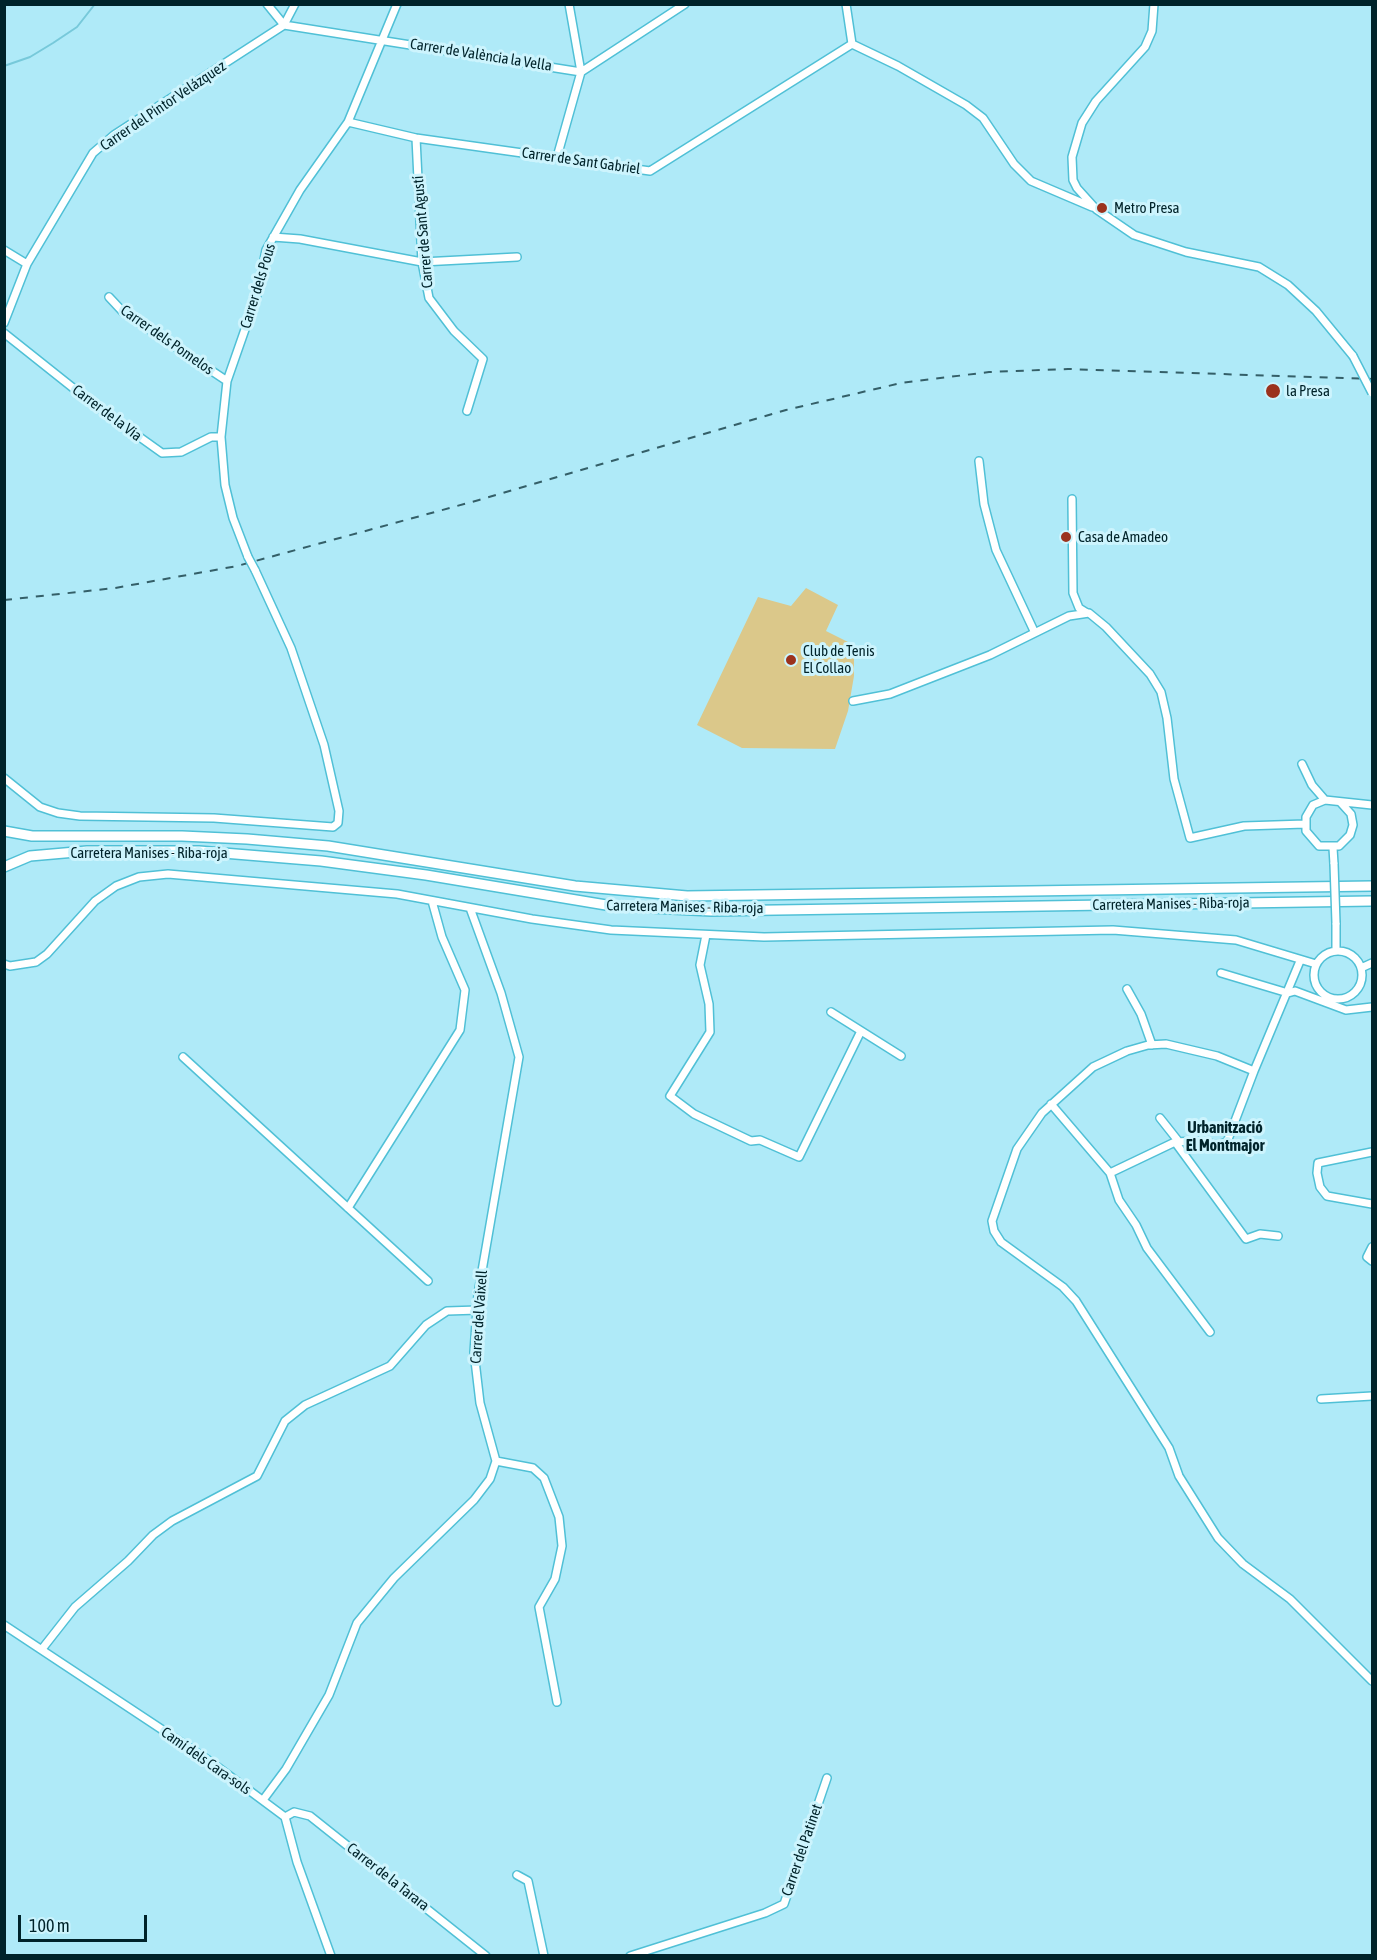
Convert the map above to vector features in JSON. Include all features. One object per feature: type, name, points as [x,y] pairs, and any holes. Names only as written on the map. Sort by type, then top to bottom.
[{"type":"main road","name":"Carretera Manises - Riba-roja","points":[[4,831],[32,836],[225,838],[328,846],[574,885],[687,896],[1372,886]]},
{"type":"main road","name":"Carretera Manises - Riba-roja","points":[[4,867],[30,856],[87,851],[199,850],[321,861],[426,875],[568,901],[652,909],[711,911],[1372,901]]},
{"type":"street","points":[[267,4],[284,26],[295,4]]},
{"type":"street","points":[[556,157],[581,72],[569,4]]},
{"type":"street","points":[[581,72],[686,4]]},
{"type":"street","points":[[846,4],[852,44],[865,49],[983,118],[1014,164],[1031,181],[1096,209],[1134,235],[1186,252],[1259,267],[1288,285],[1316,311],[1353,356],[1372,393]]},
{"type":"street","points":[[1096,209],[1077,188],[1073,180],[1072,157],[1077,138],[1082,123],[1096,101],[1145,47],[1152,31],[1154,4]]},
{"type":"street","name":"Carrer dels Pous","points":[[4,778],[40,807],[58,813],[80,816],[214,819],[333,827],[338,823],[339,811],[324,745],[291,648],[248,557],[233,518],[225,485],[221,437],[227,381],[257,295],[266,250],[300,190],[348,123],[397,5]]},
{"type":"street","name":"Carrer de València la Vella","points":[[284,26],[381,39],[581,72]]},
{"type":"street","name":"Carrer del Pintor Velázquez","points":[[4,323],[27,264],[93,153],[114,135],[284,26]]},
{"type":"street","name":"Carrer de Sant Gabriel","points":[[348,123],[416,138],[650,171],[852,44]]},
{"type":"street","name":"Carrer de Sant Agustí","points":[[416,138],[422,262],[429,298],[454,331],[483,359],[467,411]]},
{"type":"street","points":[[273,237],[300,239],[422,262],[517,257]]},
{"type":"street","points":[[4,250],[27,264]]},
{"type":"street","name":"Carrer dels Pomelos","points":[[109,297],[123,312],[227,381]]},
{"type":"street","name":"Carrer de la Via","points":[[4,333],[92,403],[162,453],[181,452],[211,437],[221,437]]},
{"type":"street","points":[[979,461],[984,504],[996,550],[1034,631]]},
{"type":"street","points":[[1072,499],[1073,593],[1079,608],[1106,627],[1143,666],[1161,692],[1167,718],[1174,779],[1190,838],[1244,826],[1305,824]]},
{"type":"street","points":[[853,701],[890,694],[936,677],[990,655],[1034,631],[1069,616],[1089,613]]},
{"type":"street","points":[[1302,764],[1311,785],[1325,800],[1372,805]]},
{"type":"street","points":[[1325,800],[1308,811],[1305,824],[1313,842],[1333,848],[1347,840],[1353,825],[1351,814],[1341,803]]},
{"type":"street","points":[[1333,848],[1336,951]]},
{"type":"street","points":[[4,964],[10,966],[36,962],[47,954],[95,901],[116,886],[139,877],[168,874],[387,892],[582,927],[764,937],[1113,930],[1236,940],[1316,964]]},
{"type":"street","points":[[348,1208],[460,1030],[465,990],[442,937],[432,901]]},
{"type":"street","name":"Carrer del Vaixell","points":[[470,908],[494,972],[519,1058],[498,1167],[478,1294],[474,1352],[480,1403],[496,1461]]},
{"type":"street","points":[[706,935],[700,965],[709,1004],[710,1032],[670,1096],[694,1114],[751,1141],[760,1140],[799,1157],[860,1033]]},
{"type":"street","points":[[1336,951],[1351,955],[1361,968],[1361,981],[1356,991],[1349,997],[1332,999],[1318,990],[1314,981],[1316,964],[1328,953],[1336,951]]},
{"type":"street","points":[[1110,1173],[1177,1142],[1218,1145],[1227,1142],[1300,961]]},
{"type":"street","points":[[1361,968],[1372,963]]},
{"type":"street","points":[[1221,973],[1288,993],[1295,991],[1346,1010],[1372,1007]]},
{"type":"street","points":[[1127,989],[1141,1014],[1152,1045]]},
{"type":"street","points":[[831,1012],[860,1033],[901,1056]]},
{"type":"street","points":[[1254,1071],[1166,1044],[1152,1045],[1127,1052],[1093,1067],[1051,1104],[1017,1149],[992,1221],[994,1231],[1001,1242],[1070,1294],[1169,1448],[1179,1476],[1218,1538],[1243,1564],[1290,1599],[1372,1681]]},
{"type":"street","points":[[183,1057],[428,1281]]},
{"type":"street","points":[[1051,1104],[1110,1173],[1119,1200],[1148,1248],[1210,1332]]},
{"type":"street","points":[[1160,1118],[1246,1239],[1260,1234],[1278,1236]]},
{"type":"street","points":[[1372,1152],[1318,1163],[1320,1187],[1324,1194],[1372,1204]]},
{"type":"street","points":[[1372,1247],[1367,1257],[1372,1262]]},
{"type":"street","points":[[42,1649],[75,1607],[128,1561],[153,1535],[172,1521],[257,1476],[285,1422],[305,1405],[390,1366],[426,1325],[447,1311],[478,1310]]},
{"type":"street","points":[[1321,1399],[1372,1396]]},
{"type":"street","points":[[262,1800],[286,1769],[329,1695],[357,1623],[402,1570],[474,1500],[490,1479],[496,1461],[533,1468],[543,1478],[559,1517],[562,1546],[555,1580],[539,1607],[557,1701]]},
{"type":"street","name":"Camí dels Cara-sols","points":[[4,1625],[285,1816]]},
{"type":"street","name":"Carrer del Patinet","points":[[630,1956],[765,1913],[784,1904],[826,1778]]},
{"type":"street","name":"Carrer de la Tarara","points":[[285,1816],[294,1812],[310,1816],[486,1956]]},
{"type":"street","points":[[285,1816],[297,1862],[331,1956]]},
{"type":"street","points":[[517,1875],[528,1881],[544,1956]]},
{"type":"shaded area","name":"Club de Tenis El Collao","points":[[806,588],[838,605],[826,631],[854,645],[854,676],[848,711],[835,749],[742,748],[697,725],[758,597],[791,606]]},
{"type":"waterway","points":[[4,66],[30,57],[77,27],[95,4]]},
{"type":"railway","points":[[4,600],[115,588],[237,566],[479,500],[786,410],[901,383],[989,372],[1068,369],[1372,379]]},
{"type":"place","name":"Metro Presa","points":[[1102,208]]},
{"type":"place","name":"la Presa","points":[[1273,391]]},
{"type":"place","name":"Casa de Amadeo","points":[[1066,537]]},
{"type":"place","name":"Club de Tenis El Collao","points":[[791,660]]},
{"type":"district","name":"Urbanització El Montmajor","points":[[1225,1137]]}]
